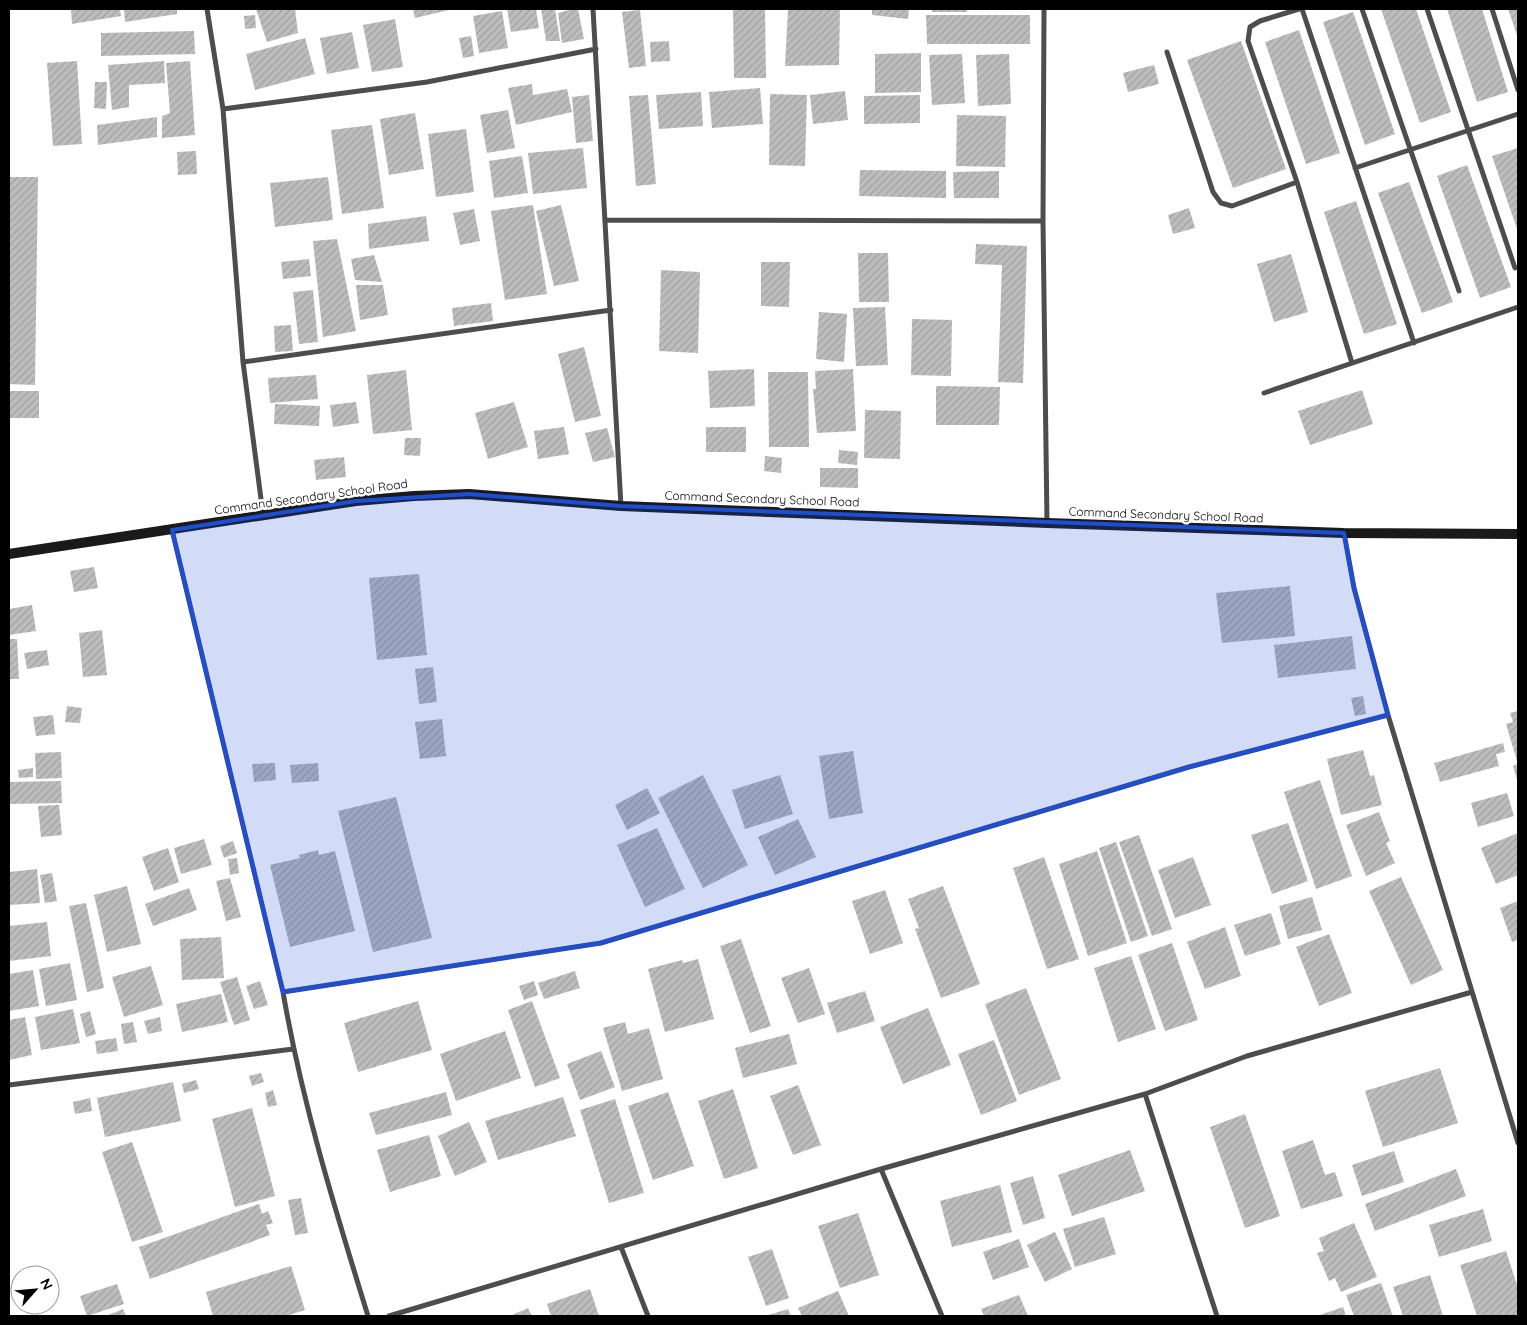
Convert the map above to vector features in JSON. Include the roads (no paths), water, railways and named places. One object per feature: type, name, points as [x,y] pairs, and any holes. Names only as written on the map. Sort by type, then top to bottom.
[{"type":"main road","name":"Command Secondary School Road","points":[[9,554],[172,530],[262,514],[405,496],[469,494],[621,506],[1047,524],[1344,533],[1518,534]]},
{"type":"street","points":[[207,9],[223,110],[243,362],[262,514]]},
{"type":"street","points":[[593,9],[621,506]]},
{"type":"street","points":[[1044,9],[1043,221],[1047,524]]},
{"type":"street","points":[[1352,363],[1298,182],[1248,41],[1250,28],[1255,24],[1300,9],[1414,343]]},
{"type":"street","points":[[1362,9],[1459,291]]},
{"type":"street","points":[[1427,9],[1515,268]]},
{"type":"street","points":[[1492,9],[1518,90]]},
{"type":"street","points":[[223,110],[427,82],[596,48]]},
{"type":"street","points":[[1167,52],[1213,192],[1221,203],[1232,206],[1298,182]]},
{"type":"street","points":[[1355,168],[1518,114]]},
{"type":"street","points":[[606,220],[1043,221]]},
{"type":"street","points":[[1264,393],[1518,307]]},
{"type":"street","points":[[243,362],[611,310]]},
{"type":"street","points":[[172,530],[284,992],[293,1049],[328,1186],[368,1316]]},
{"type":"street","points":[[1344,533],[1354,588],[1388,715],[1518,1143]]},
{"type":"street","points":[[284,992],[601,943],[1189,767],[1388,715]]},
{"type":"street","points":[[389,1316],[882,1169],[1145,1094],[1247,1056],[1472,992]]},
{"type":"street","points":[[9,1085],[293,1049]]},
{"type":"street","points":[[1145,1094],[1217,1316]]},
{"type":"street","points":[[882,1169],[942,1316]]},
{"type":"street","points":[[621,1247],[648,1316]]}]
